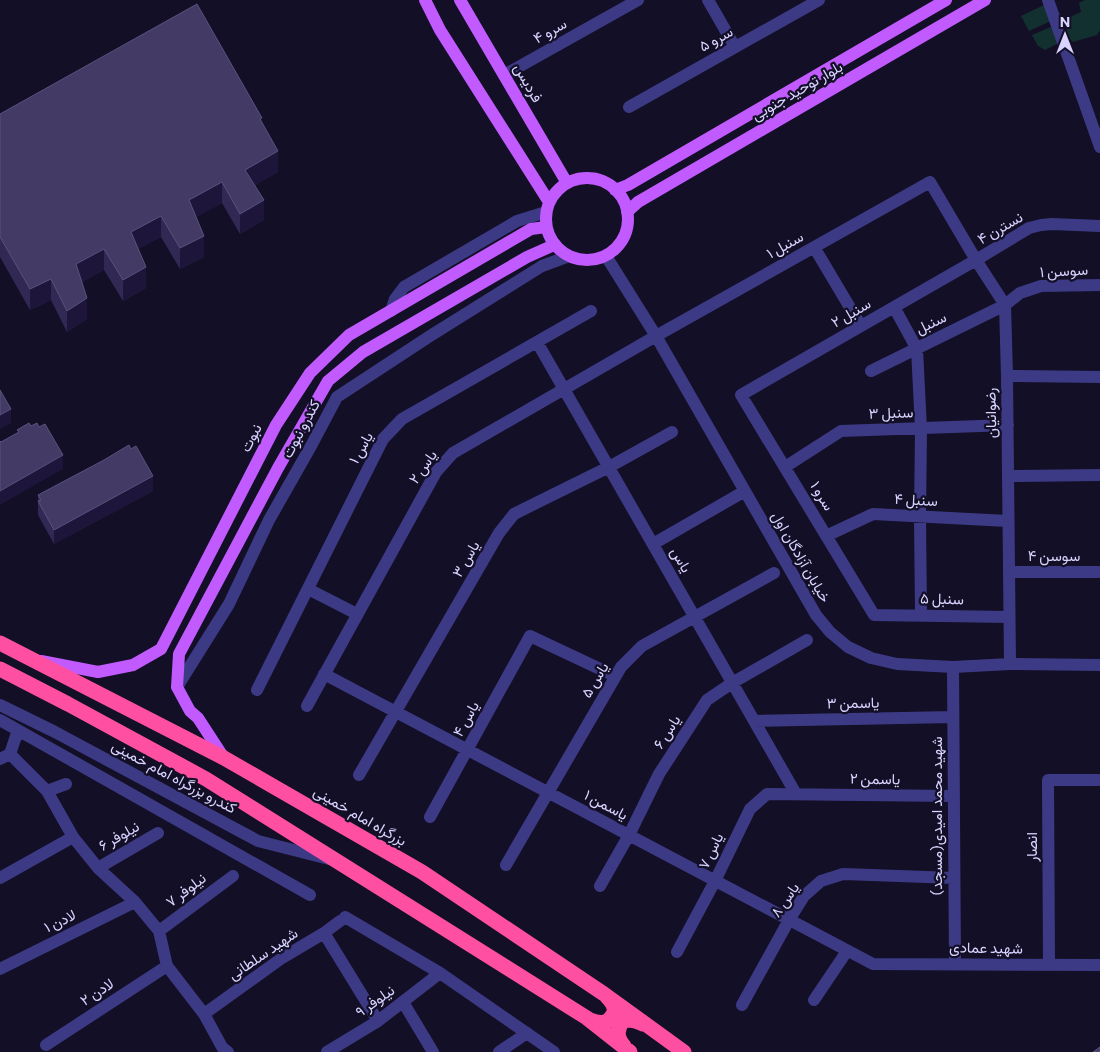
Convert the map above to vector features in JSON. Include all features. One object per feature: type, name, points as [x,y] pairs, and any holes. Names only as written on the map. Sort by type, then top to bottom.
[{"type":"highway","name":"بزرگراه امام خمینی","points":[[0,643],[224,758],[422,872],[604,994],[684,1052]]},
{"type":"highway","points":[[0,669],[206,779],[587,1018],[628,1050]]},
{"type":"highway","points":[[587,1018],[601,1024],[610,1019],[614,1006],[604,994]]},
{"type":"highway","points":[[628,1050],[621,1042],[618,1034],[618,1028],[623,1022],[635,1020],[649,1027]]},
{"type":"main road","points":[[425,0],[440,30],[548,207]]},
{"type":"main road","name":"فردیس","points":[[460,0],[567,183]]},
{"type":"main road","name":"بلوار توحید جنوبی","points":[[615,190],[628,185],[946,0]]},
{"type":"main road","name":"بلوار توحید جنوبی","points":[[627,212],[638,202],[985,0]]},
{"type":"main road","points":[[579,179],[592,179],[604,183],[615,190],[623,200],[627,212],[628,225],[624,237],[616,248],[606,256],[594,260],[581,260],[569,256],[554,245],[550,239],[546,227],[548,207],[557,191],[567,183],[579,179]]},
{"type":"main road","name":"نبوت","points":[[31,658],[98,672],[133,665],[161,649],[276,425],[310,373],[349,335],[531,229],[546,227]]},
{"type":"main road","points":[[224,758],[198,718],[190,711],[177,687],[179,654],[278,468],[328,381],[362,352],[527,257],[554,245]]},
{"type":"street","name":"سرو ۴","points":[[504,75],[638,0]]},
{"type":"street","points":[[708,0],[735,47]]},
{"type":"street","points":[[1048,0],[1100,147]]},
{"type":"street","name":"سرو ۵","points":[[630,106],[814,1]]},
{"type":"street","name":"سنبل ۱","points":[[656,336],[930,182],[976,260]]},
{"type":"street","points":[[391,311],[395,299],[404,287],[517,221],[548,207]]},
{"type":"street","name":"نسترن ۴","points":[[976,260],[1029,228],[1052,224],[1100,226]]},
{"type":"street","points":[[814,247],[861,326]]},
{"type":"street","name":"کندرو نبوت","points":[[177,687],[229,604],[270,520],[337,397],[542,266],[569,256]]},
{"type":"street","name":"خیابان آزادگان اول","points":[[606,256],[656,336],[816,615],[830,632],[848,647],[872,658],[897,664],[953,667],[1010,664],[1100,665]]},
{"type":"street","points":[[976,260],[1005,305]]},
{"type":"street","name":"سنبل ۲","points":[[741,395],[976,260]]},
{"type":"street","name":"سوسن ۱","points":[[1005,305],[1020,294],[1041,286],[1100,285]]},
{"type":"street","name":"سنبل","points":[[871,371],[1005,305]]},
{"type":"street","name":"رضوانیان","points":[[1005,305],[1010,664]]},
{"type":"street","points":[[894,307],[917,349],[921,429],[921,615]]},
{"type":"street","name":"یاس ۱","points":[[257,690],[383,439],[402,419],[591,311]]},
{"type":"street","name":"یاس ۲","points":[[307,706],[436,472],[453,453],[656,336]]},
{"type":"street","name":"یاس","points":[[537,342],[796,794]]},
{"type":"street","points":[[1007,376],[1100,377]]},
{"type":"street","name":"سرو ۱","points":[[741,395],[874,614]]},
{"type":"street","name":"سنبل ۳","points":[[785,467],[841,431],[1008,426]]},
{"type":"street","name":"یاس ۳","points":[[359,775],[500,533],[514,514],[609,467],[672,432]]},
{"type":"street","points":[[1008,476],[1100,475]]},
{"type":"street","points":[[653,544],[745,491]]},
{"type":"street","name":"سنبل ۴","points":[[826,536],[873,514],[1008,521]]},
{"type":"street","name":"سوسن ۴","points":[[1009,572],[1100,572]]},
{"type":"street","name":"یاس ۵","points":[[506,865],[621,667],[642,646],[774,573]]},
{"type":"street","points":[[308,589],[358,614]]},
{"type":"street","name":"سنبل ۵","points":[[874,614],[1009,617]]},
{"type":"street","name":"یاس ۴","points":[[430,817],[530,636],[615,676]]},
{"type":"street","name":"یاس ۶","points":[[600,886],[629,835],[659,774],[707,700],[732,683],[807,640]]},
{"type":"street","name":"(مسجد)شهید محمد امیدی","points":[[953,667],[954,964]]},
{"type":"street","name":"یاسمن ۱","points":[[324,674],[873,964]]},
{"type":"street","name":"کندرو بزرگراه امام خمینی","points":[[0,704],[90,750],[258,841],[339,862]]},
{"type":"street","name":"یاسمن ۳","points":[[754,721],[953,717]]},
{"type":"street","points":[[0,720],[310,895]]},
{"type":"street","points":[[18,730],[5,756],[46,791],[73,837],[98,868],[134,902],[159,931],[167,966],[204,1014],[222,1050]]},
{"type":"street","name":"انصار","points":[[1049,965],[1048,780],[1100,780]]},
{"type":"street","points":[[46,791],[66,784]]},
{"type":"street","name":"یاس ۷","points":[[677,952],[715,881],[750,809],[767,794],[796,794]]},
{"type":"street","name":"یاسمن ۲","points":[[796,794],[954,796]]},
{"type":"street","name":"نیلوفر ۶","points":[[98,868],[158,833]]},
{"type":"street","points":[[0,878],[73,837]]},
{"type":"street","name":"یاس ۸","points":[[742,1004],[804,896],[821,881],[843,874],[954,878]]},
{"type":"street","name":"نیلوفر ۷","points":[[159,931],[232,876]]},
{"type":"street","name":"لادن ۱","points":[[0,969],[134,902]]},
{"type":"street","name":"شهید سلطانی","points":[[204,1014],[282,958],[324,933],[342,919],[440,974]]},
{"type":"street","points":[[324,933],[378,1021]]},
{"type":"street","points":[[814,1000],[847,951]]},
{"type":"street","name":"شهید عمادی","points":[[873,964],[1100,965]]},
{"type":"street","name":"لادن ۲","points":[[46,1045],[167,966]]},
{"type":"street","points":[[440,974],[554,1052]]},
{"type":"street","name":"نیلوفر ۹","points":[[327,1052],[378,1021],[440,974]]},
{"type":"street","points":[[403,1002],[434,1052]]},
{"type":"street","points":[[499,1052],[527,1033]]},
{"type":"green space","points":[[1085,0],[1100,0],[1100,30],[1097,35],[1073,42],[1066,36],[1061,21],[1081,12],[1079,3]]},
{"type":"green space","points":[[1044,5],[1051,21],[1029,31],[1021,16]]},
{"type":"green space","points":[[1053,26],[1059,43],[1045,50],[1038,46],[1032,35]]},
{"type":"building","points":[[197,4],[262,118],[260,119],[278,151],[245,170],[264,200],[240,214],[222,182],[189,200],[204,236],[180,248],[161,216],[131,232],[146,267],[123,280],[104,249],[76,264],[87,298],[67,311],[51,279],[30,289],[0,237],[0,114]]},
{"type":"building","points":[[0,390],[11,409],[0,415]]},
{"type":"building","points":[[29,423],[31,426],[37,423],[39,427],[45,424],[63,455],[0,491],[0,441],[19,432],[17,430]]},
{"type":"building","points":[[129,445],[131,449],[136,446],[153,476],[54,530],[38,501],[41,500],[38,495]]},
{"type":"building","points":[[1100,1047],[1100,1052],[1093,1052]]}]
